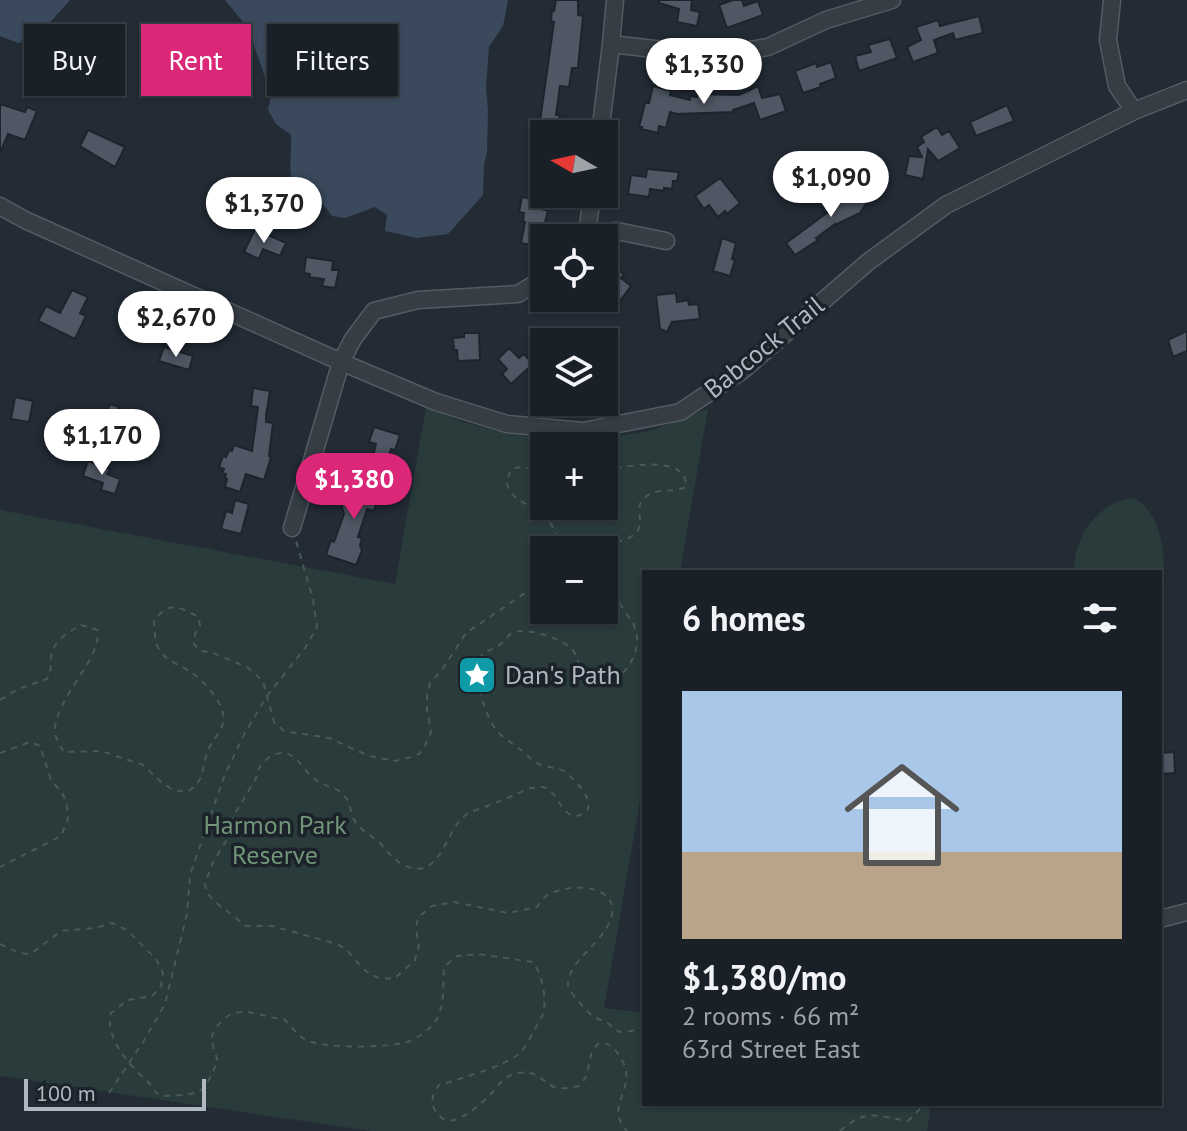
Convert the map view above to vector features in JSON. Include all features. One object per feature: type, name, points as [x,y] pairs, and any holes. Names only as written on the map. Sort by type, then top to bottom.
[{"type":"street","points":[[602,120],[615,0]]},
{"type":"street","points":[[826,20],[829,0]]},
{"type":"street","points":[[611,44],[714,56],[768,47],[826,20],[892,0]]},
{"type":"street","points":[[1112,0],[1108,40],[1111,56],[1117,86],[1134,111]]},
{"type":"street","name":"Babcock Trail","points":[[0,206],[25,220],[436,402],[507,424],[583,431],[680,412],[743,370],[868,262],[946,205],[1134,111],[1187,90]]},
{"type":"street","points":[[618,231],[666,241]]},
{"type":"street","points":[[292,528],[341,362],[353,339],[374,311],[418,300],[518,294],[530,287]]},
{"type":"street","points":[[1162,918],[1187,912]]},
{"type":"path","points":[[618,468],[670,466],[682,472],[686,479],[686,487],[680,490],[652,492],[642,500],[638,508],[640,526],[637,533],[611,546],[607,575],[614,595],[637,633],[634,656],[617,679],[601,684],[588,680],[579,669],[574,651],[567,645],[530,631],[512,633],[500,645],[482,654],[477,675],[486,712],[497,730],[540,765],[563,770],[579,784],[589,804],[585,813],[573,815],[564,811],[549,790],[530,788],[467,814],[435,860],[429,865],[414,868],[397,861],[359,827],[343,793],[316,781],[293,756],[280,752],[266,759],[257,771],[233,817],[230,835],[213,862],[205,883],[206,891],[214,901],[246,926],[272,926],[337,944],[347,950],[362,968],[381,979],[395,978],[415,960],[419,945],[417,922],[432,906],[454,902],[508,913],[537,907],[546,896],[568,889],[596,889],[605,894],[613,911],[603,935],[570,974],[568,990],[589,1012],[612,1028],[623,1033],[642,1028]]},
{"type":"path","points":[[530,469],[511,469],[507,482],[511,494],[530,506]]},
{"type":"path","points":[[109,1093],[165,1004],[187,914],[190,875],[225,774],[267,696],[305,648],[317,627],[313,599],[292,528]]},
{"type":"path","points":[[0,700],[18,689],[47,679],[55,643],[67,633],[81,625],[97,630],[97,642],[90,660],[63,702],[55,729],[57,741],[64,752],[101,751],[143,765],[173,790],[187,792],[197,786],[203,772],[208,750],[223,723],[222,710],[212,693],[193,674],[162,654],[158,647],[154,621],[161,610],[172,607],[184,609],[198,617],[200,625],[194,644],[200,651],[211,652],[247,667],[263,681],[274,722],[284,731],[329,738],[369,756],[395,761],[419,754],[424,748],[431,732],[427,709],[430,683],[466,633],[530,590]]},
{"type":"path","points":[[0,753],[30,742],[40,746],[51,780],[63,794],[68,819],[61,836],[0,867]]},
{"type":"path","points":[[0,944],[28,954],[61,931],[112,923],[127,930],[156,959],[163,973],[161,986],[152,996],[128,1000],[111,1013],[109,1029],[129,1063],[161,1096],[198,1092],[206,1085],[218,1062],[212,1039],[216,1027],[232,1013],[241,1011],[284,1019],[303,1039],[316,1044],[355,1047],[407,1042],[434,1024],[443,997],[444,967],[457,956],[478,954],[533,962],[542,982],[544,1009],[530,1038],[521,1052],[507,1061],[439,1085],[433,1095],[436,1113],[442,1119],[451,1121],[459,1118],[513,1074],[538,1075],[555,1088],[579,1086],[588,1074],[591,1052],[599,1043],[606,1043],[612,1045],[628,1074],[618,1109],[620,1123],[627,1131]]},
{"type":"path","points":[[840,1131],[873,1113],[908,1121],[921,1106]]},
{"type":"green space","name":"Harmon Park Reserve","points":[[426,407],[460,421],[530,437],[530,520],[618,520],[618,436],[650,431],[708,409],[680,570],[642,570],[642,790],[604,1008],[642,1013],[642,1106],[931,1106],[927,1131],[371,1131],[0,1076],[0,510],[395,584]]},
{"type":"green space","points":[[1134,498],[1153,518],[1159,531],[1164,559],[1162,588],[1162,570],[1074,570],[1078,547],[1090,523],[1109,506]]},
{"type":"water","points":[[0,0],[70,0],[49,24],[24,24],[24,41],[18,43],[0,36]]},
{"type":"water","points":[[225,0],[508,0],[503,26],[489,47],[483,195],[448,234],[417,238],[385,231],[387,215],[375,207],[345,218],[332,216],[318,198],[305,194],[298,202],[291,177],[291,135],[276,124],[268,110],[271,96],[398,96],[398,24],[267,24],[267,83],[251,37],[251,24],[245,24]]},
{"type":"building","points":[[556,0],[578,0],[578,15],[583,16],[578,68],[572,68],[569,87],[560,86],[556,115],[572,120],[540,120]]},
{"type":"building","points":[[659,0],[692,0],[691,10],[700,12],[697,26],[677,22],[679,9],[659,3]]},
{"type":"building","points":[[742,0],[744,6],[758,1],[763,15],[727,28],[719,5]]},
{"type":"building","points":[[979,16],[983,33],[955,40],[953,33],[934,40],[938,53],[913,62],[907,47],[921,40],[916,27],[938,20],[940,26]]},
{"type":"building","points":[[890,39],[897,58],[859,71],[855,56],[871,52],[868,45]]},
{"type":"building","points":[[831,62],[836,78],[803,93],[795,71],[816,63],[817,67]]},
{"type":"building","points":[[653,86],[671,91],[670,95],[690,100],[690,96],[697,97],[697,94],[739,95],[758,86],[762,98],[780,94],[786,111],[760,120],[754,103],[733,112],[670,112],[666,128],[659,126],[658,133],[639,127]]},
{"type":"building","points":[[0,104],[25,112],[27,107],[37,111],[25,140],[8,134],[0,153]]},
{"type":"building","points":[[1007,105],[1014,121],[976,136],[970,122]]},
{"type":"building","points":[[937,127],[942,135],[949,131],[960,148],[938,161],[928,149],[923,179],[905,175],[909,156],[922,157],[917,147],[924,142],[921,137]]},
{"type":"building","points":[[88,130],[125,147],[115,167],[80,146]]},
{"type":"building","points":[[647,169],[679,172],[677,181],[673,181],[672,189],[650,189],[649,197],[628,194],[631,175],[646,177]]},
{"type":"building","points":[[720,178],[740,203],[718,217],[709,205],[704,209],[695,196]]},
{"type":"building","points":[[857,185],[872,195],[860,213],[835,224],[795,255],[786,243],[846,199]]},
{"type":"building","points":[[522,197],[530,199],[530,208],[548,210],[545,224],[530,224],[530,245],[521,243],[525,222],[524,213],[519,212]]},
{"type":"building","points":[[255,229],[286,243],[280,256],[263,249],[259,259],[244,252]]},
{"type":"building","points":[[722,238],[736,243],[730,276],[713,271]]},
{"type":"building","points":[[306,257],[333,261],[332,270],[339,270],[335,288],[322,286],[324,279],[304,273]]},
{"type":"building","points":[[618,270],[624,274],[621,278],[631,286],[618,304]]},
{"type":"building","points":[[72,290],[88,297],[80,313],[86,316],[75,339],[38,321],[46,306],[60,313]]},
{"type":"building","points":[[676,293],[677,302],[688,300],[689,305],[698,304],[700,319],[672,322],[667,332],[660,329],[656,295]]},
{"type":"building","points":[[1187,331],[1187,351],[1173,357],[1168,340]]},
{"type":"building","points":[[464,333],[479,333],[480,360],[458,361],[453,338],[464,337]]},
{"type":"building","points":[[164,347],[193,356],[189,370],[159,361]]},
{"type":"building","points":[[509,348],[519,358],[524,354],[530,361],[530,367],[511,384],[502,374],[507,369],[498,359]]},
{"type":"building","points":[[253,388],[270,391],[266,422],[273,423],[271,457],[264,480],[246,474],[240,492],[225,487],[226,474],[219,467],[223,456],[232,451],[234,445],[252,451],[258,407],[251,406]]},
{"type":"building","points":[[15,397],[33,401],[29,422],[11,419]]},
{"type":"building","points":[[110,404],[119,407],[112,424],[103,420]]},
{"type":"building","points":[[374,427],[400,435],[387,463],[372,459],[376,444],[369,442]]},
{"type":"building","points":[[88,461],[110,469],[107,474],[120,479],[115,494],[101,490],[103,483],[83,476]]},
{"type":"building","points":[[365,475],[382,480],[374,511],[367,509],[358,537],[362,538],[362,550],[356,565],[326,555],[344,514],[339,497],[361,488]]},
{"type":"building","points":[[235,500],[249,504],[241,534],[221,529],[226,511],[232,513]]},
{"type":"building","points":[[1174,752],[1175,773],[1162,774],[1162,753]]},
{"type":"place","name":"Dan's Path","points":[[477,675]]}]
